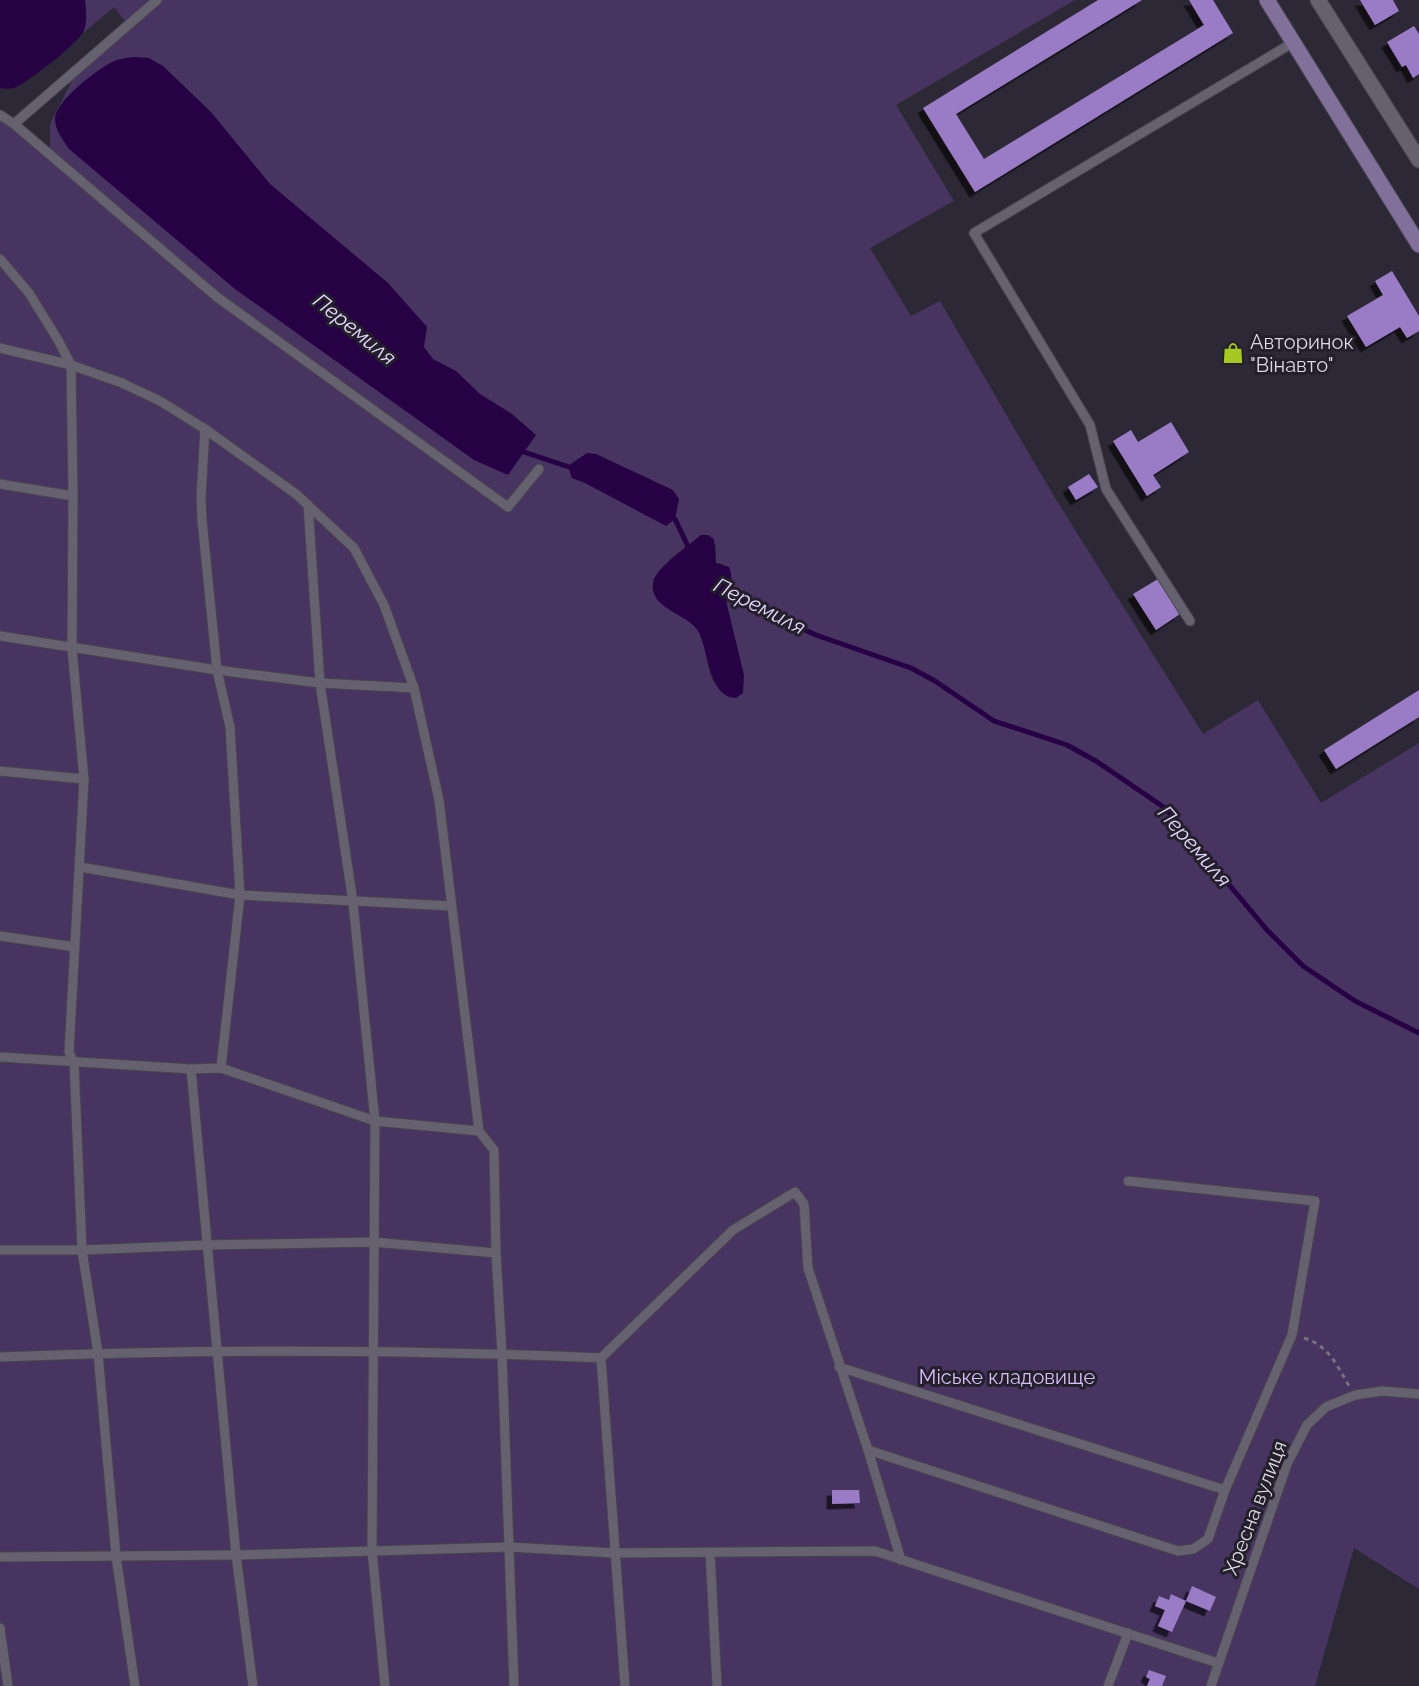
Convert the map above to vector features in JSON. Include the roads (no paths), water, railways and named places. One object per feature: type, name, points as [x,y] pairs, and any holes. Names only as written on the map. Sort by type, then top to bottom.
[{"type":"main road","points":[[1267,0],[1419,245]]},
{"type":"street","points":[[1318,0],[1419,160]]},
{"type":"lane","points":[[14,124],[157,0]]},
{"type":"lane","points":[[1190,621],[1106,489],[1090,425],[974,232],[1294,42]]},
{"type":"lane","points":[[0,115],[14,124],[217,297],[508,507],[539,469]]},
{"type":"lane","points":[[0,260],[29,293],[71,365],[72,649],[84,779],[69,1052],[74,1063],[82,1251],[98,1353],[116,1556],[135,1686]]},
{"type":"lane","points":[[0,348],[71,365],[132,387],[160,401],[205,429],[296,494],[354,548],[384,605],[414,688],[439,800],[479,1131],[494,1150],[496,1253],[514,1686]]},
{"type":"lane","points":[[205,429],[201,497],[217,670],[230,727],[240,895],[221,1068]]},
{"type":"lane","points":[[0,484],[73,496]]},
{"type":"lane","points":[[308,505],[320,682],[353,902],[375,1121],[372,1550],[385,1686]]},
{"type":"lane","points":[[0,636],[217,670],[320,682],[414,688]]},
{"type":"lane","points":[[0,771],[84,779]]},
{"type":"lane","points":[[80,867],[240,895],[451,906]]},
{"type":"lane","points":[[0,936],[75,947]]},
{"type":"lane","points":[[0,1057],[191,1069],[221,1068],[375,1121],[479,1131]]},
{"type":"lane","points":[[191,1069],[236,1555],[253,1686]]},
{"type":"lane","points":[[868,1450],[1178,1551],[1193,1550],[1208,1539],[1225,1490],[1292,1335],[1315,1201],[1128,1181]]},
{"type":"lane","points":[[0,1357],[98,1353],[373,1350],[601,1358],[733,1230],[795,1192],[804,1204],[808,1268],[868,1450],[901,1560]]},
{"type":"lane","points":[[0,1250],[82,1251],[207,1245],[373,1242],[496,1253]]},
{"type":"lane","points":[[601,1358],[625,1686]]},
{"type":"lane","points":[[839,1367],[1225,1490]]},
{"type":"lane","name":"Хресна вулиця","points":[[1211,1686],[1287,1464],[1307,1425],[1326,1407],[1355,1395],[1382,1391],[1419,1394]]},
{"type":"lane","points":[[0,1557],[236,1555],[509,1547],[614,1552],[875,1551],[1218,1663]]},
{"type":"lane","points":[[710,1552],[717,1686]]},
{"type":"lane","points":[[0,1628],[8,1686]]},
{"type":"lane","points":[[1108,1686],[1128,1633]]},
{"type":"water","points":[[0,0],[85,0],[86,25],[79,38],[51,63],[14,88],[0,88]]},
{"type":"water","points":[[134,57],[149,58],[163,66],[211,112],[270,184],[388,283],[427,327],[424,347],[433,359],[456,371],[480,394],[512,414],[536,435],[508,475],[474,460],[235,289],[69,149],[55,123],[61,105],[84,81],[110,63]]},
{"type":"water","points":[[587,453],[596,454],[673,490],[679,499],[675,519],[666,526],[572,478],[568,466]]},
{"type":"water","points":[[701,535],[708,535],[714,539],[716,563],[729,567],[731,571],[726,601],[744,675],[743,693],[736,698],[727,696],[720,690],[698,631],[693,625],[663,605],[653,592],[653,583],[659,571]]},
{"type":"waterway","name":"Перемиля","points":[[518,450],[575,469]]},
{"type":"waterway","name":"Перемиля","points":[[669,515],[675,519],[691,553]]},
{"type":"waterway","name":"Перемиля","points":[[721,588],[816,635],[911,668],[935,681],[994,721],[1067,745],[1096,761],[1165,808],[1267,930],[1303,966],[1355,1001],[1419,1033]]},
{"type":"place","name":"Авторинок \"Вінавто\"","points":[[1233,353]]},
{"type":"park label","name":"Міське кладовище","points":[[1007,1377]]}]
